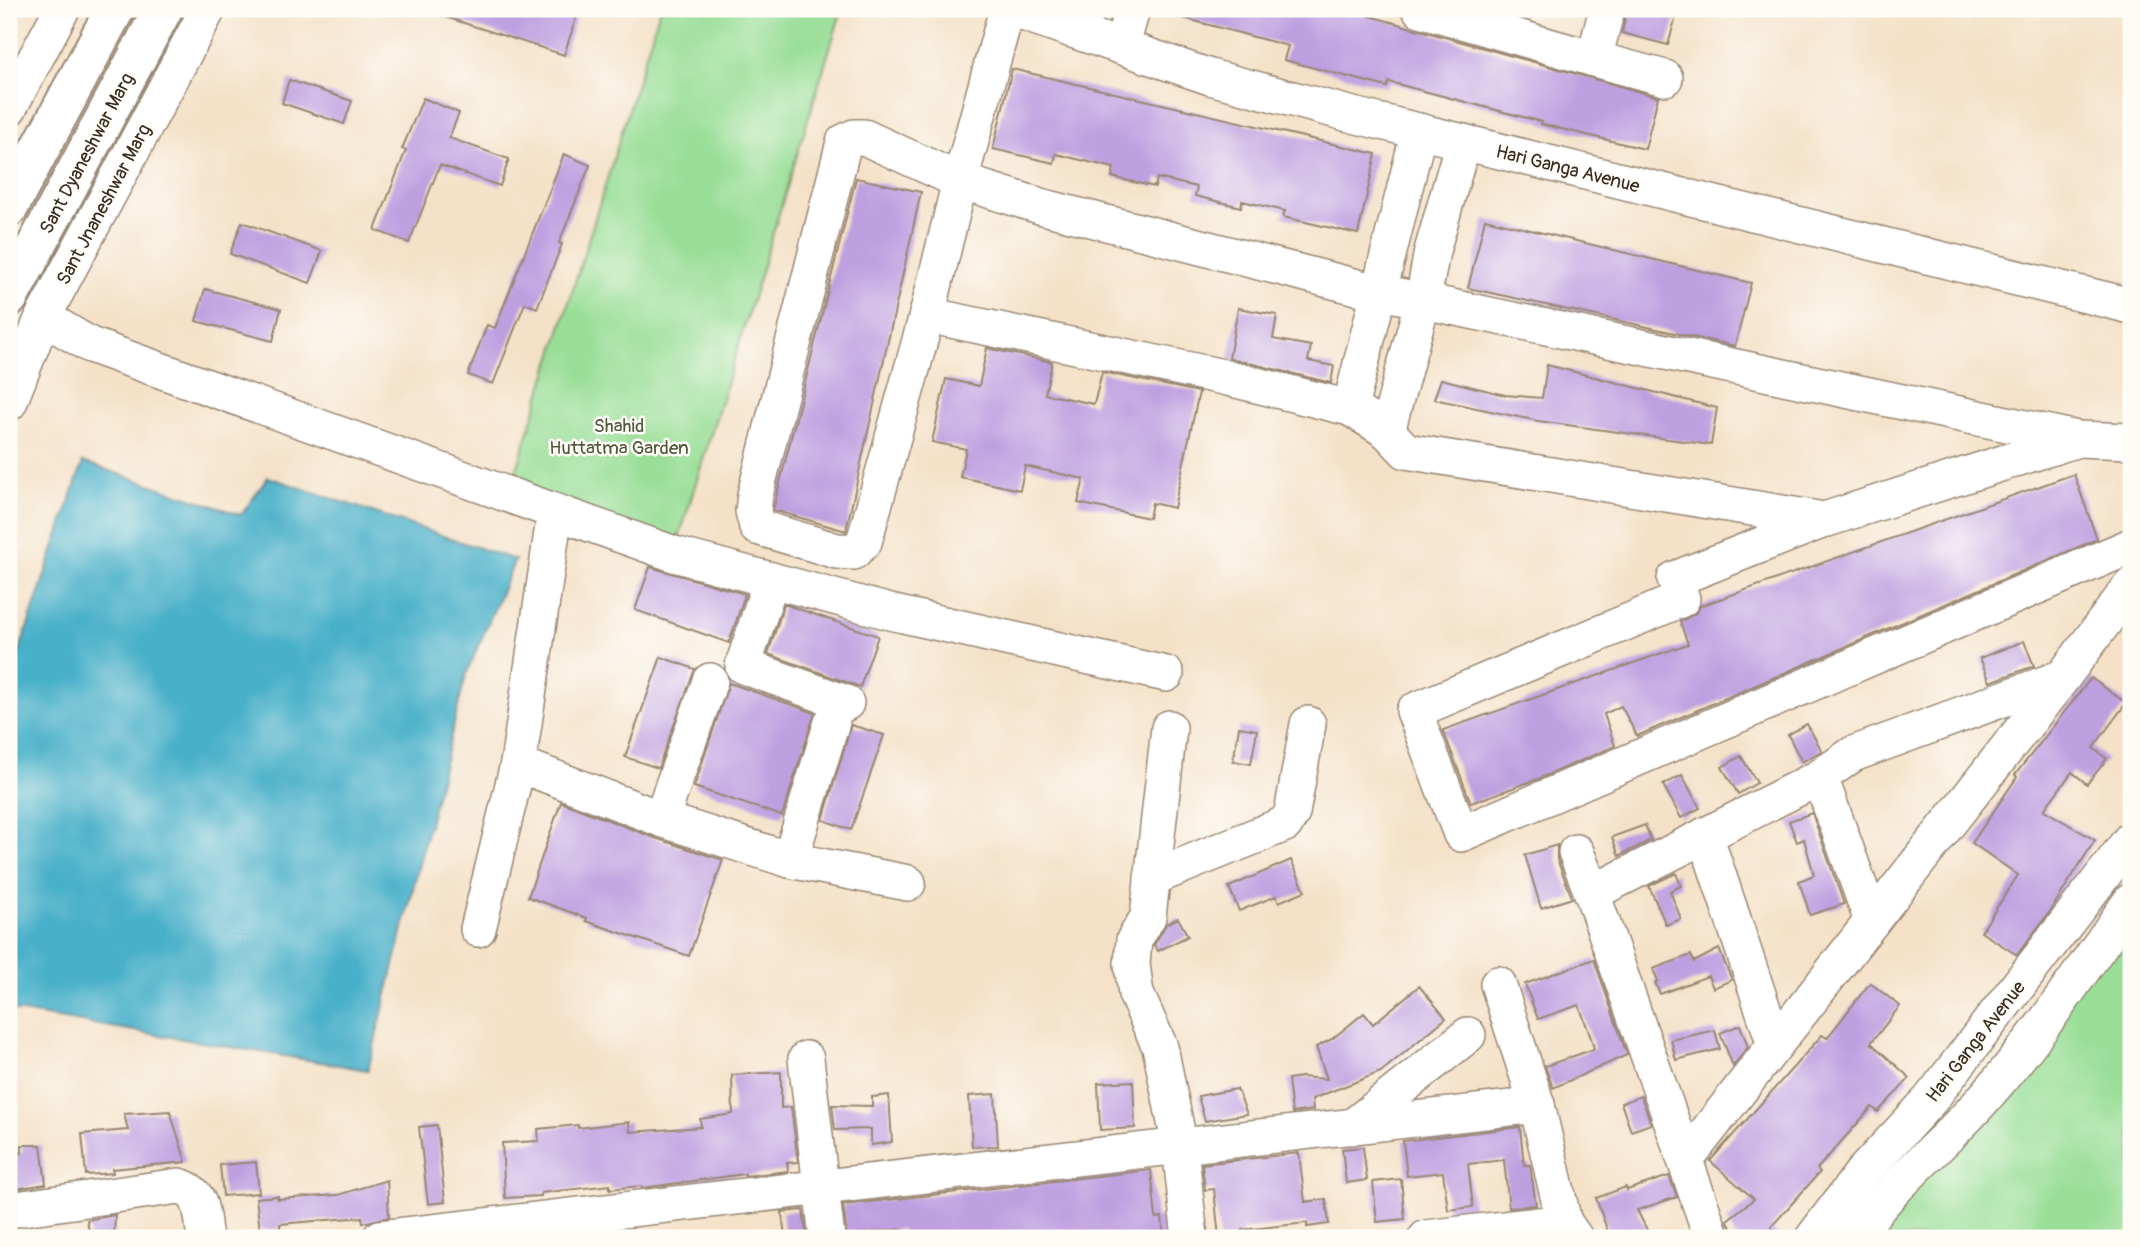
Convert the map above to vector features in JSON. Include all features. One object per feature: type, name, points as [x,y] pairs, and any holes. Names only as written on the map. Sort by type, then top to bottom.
[{"type":"main road","points":[[9,207],[115,9]]},
{"type":"main road","name":"Sant Dyaneshwar Marg","points":[[9,298],[163,9]]},
{"type":"street","points":[[9,108],[62,9]]},
{"type":"street","name":"Sant Jnaneshwar Marg","points":[[20,358],[208,9]]},
{"type":"street","points":[[1009,9],[960,181],[927,316],[864,542],[853,552],[837,551],[757,527],[753,511],[755,495],[844,142],[854,137],[864,137],[960,181],[1040,206],[1380,292],[2078,439],[2131,441]]},
{"type":"street","name":"Hari Ganga Avenue","points":[[1009,9],[1106,30],[1210,77],[2131,306]]},
{"type":"street","points":[[1106,30],[1132,9]]},
{"type":"street","points":[[1420,9],[1665,78]]},
{"type":"street","points":[[1594,60],[1606,9]]},
{"type":"street","points":[[1350,408],[1419,131]]},
{"type":"street","points":[[1387,431],[1423,300],[1432,251],[1463,142]]},
{"type":"street","points":[[927,316],[1228,378],[1350,408],[1387,431],[1406,452],[1824,520]]},
{"type":"street","points":[[20,358],[90,345],[674,554],[890,612],[1166,674]]},
{"type":"street","points":[[2078,439],[1824,520],[1675,579],[1682,599],[1413,711],[1461,834],[2131,547]]},
{"type":"street","points":[[478,929],[518,764],[555,512]]},
{"type":"street","points":[[771,580],[743,666],[839,713],[790,860]]},
{"type":"street","points":[[1685,1160],[2063,677],[2131,586]]},
{"type":"street","points":[[1592,893],[1820,777],[1853,754],[2063,677]]},
{"type":"street","points":[[661,819],[710,681]]},
{"type":"street","points":[[1152,878],[1284,824],[1292,813],[1308,724]]},
{"type":"street","points":[[1169,728],[1147,917],[1134,940],[1132,964],[1136,994],[1160,1047],[1180,1147],[1190,1238]]},
{"type":"street","points":[[518,764],[661,819],[790,860],[908,883]]},
{"type":"street","points":[[1820,777],[1871,921]]},
{"type":"street","points":[[1705,835],[1775,1045]]},
{"type":"street","name":"Hari Ganga Avenue","points":[[1813,1238],[1862,1173],[1930,1100],[2131,839]]},
{"type":"street","points":[[1576,852],[1712,1238]]},
{"type":"street","name":"Hari Ganga Avenue","points":[[1855,1238],[1886,1199],[1980,1103],[2034,1037],[2131,901]]},
{"type":"street","points":[[1426,1238],[1569,1230],[1538,1105],[1498,984]]},
{"type":"street","points":[[1352,1127],[1468,1035]]},
{"type":"street","points":[[806,1059],[827,1238]]},
{"type":"street","points":[[380,1238],[1538,1105]]},
{"type":"street","points":[[9,1210],[179,1186],[191,1189],[199,1201],[205,1238]]},
{"type":"green space","name":"Shahid Huttatma Garden","points":[[660,9],[842,9],[674,554],[509,495]]},
{"type":"green space","points":[[2131,913],[2131,1238],[1866,1238]]},
{"type":"water","points":[[83,462],[241,515],[268,477],[515,560],[466,675],[368,1070],[9,1010],[9,682]]},
{"type":"building","points":[[434,9],[579,9],[564,55],[433,13]]},
{"type":"building","points":[[1173,9],[1345,9],[1658,97],[1645,149],[1541,124],[1542,122],[1389,82],[1387,87],[1284,60],[1288,46],[1172,15]]},
{"type":"building","points":[[1627,9],[1678,9],[1668,45],[1622,33]]},
{"type":"building","points":[[1012,69],[1376,154],[1358,234],[1283,217],[1285,211],[1242,201],[1241,207],[1195,196],[1197,187],[1157,178],[1155,187],[1112,177],[1114,168],[1056,154],[1054,163],[993,149]]},
{"type":"building","points":[[289,80],[352,101],[344,124],[282,103]]},
{"type":"building","points":[[423,98],[459,113],[449,138],[509,159],[500,186],[440,165],[409,243],[375,230],[406,150],[402,149]]},
{"type":"building","points":[[564,154],[590,165],[537,308],[525,303],[493,384],[468,375],[487,325],[495,328]]},
{"type":"building","points":[[856,178],[921,192],[846,531],[773,510]]},
{"type":"building","points":[[1485,219],[1751,283],[1735,346],[1468,288]]},
{"type":"building","points":[[242,222],[322,251],[310,283],[230,254]]},
{"type":"building","points":[[205,289],[281,309],[273,341],[196,321]]},
{"type":"building","points":[[1238,308],[1277,315],[1273,339],[1311,346],[1308,361],[1334,366],[1331,383],[1229,358]]},
{"type":"building","points":[[987,348],[1052,362],[1045,394],[1094,404],[1102,372],[1199,392],[1174,508],[1152,503],[1149,518],[1078,503],[1084,479],[1025,466],[1020,490],[960,477],[966,449],[932,442],[946,379],[979,386]]},
{"type":"building","points":[[1547,365],[1717,408],[1711,445],[1538,421],[1434,399],[1441,379],[1505,395],[1542,398]]},
{"type":"building","points":[[2074,474],[2097,539],[1637,736],[1621,706],[1604,714],[1615,746],[1538,779],[1471,803],[1443,730],[1688,644],[1680,622],[1697,612],[1700,606]]},
{"type":"building","points":[[650,567],[745,594],[729,643],[635,610]]},
{"type":"building","points":[[784,604],[878,636],[860,687],[768,654]]},
{"type":"building","points":[[2024,641],[2034,666],[1990,682],[1980,658]]},
{"type":"building","points":[[661,657],[695,669],[658,768],[625,757]]},
{"type":"building","points":[[2091,678],[2126,703],[2093,748],[2107,759],[2087,784],[2072,772],[2044,810],[2095,840],[2051,910],[2017,955],[1981,932],[2018,875],[1972,843],[2017,777],[2015,775]]},
{"type":"building","points":[[729,683],[815,713],[782,816],[694,787]]},
{"type":"building","points":[[1807,724],[1822,751],[1802,762],[1788,735]]},
{"type":"building","points":[[851,725],[884,735],[851,830],[823,820]]},
{"type":"building","points":[[1239,727],[1257,730],[1251,764],[1233,761]]},
{"type":"building","points":[[1741,756],[1757,783],[1738,794],[1722,767]]},
{"type":"building","points":[[1682,775],[1700,808],[1681,818],[1663,785]]},
{"type":"building","points":[[561,802],[655,838],[723,860],[689,956],[586,921],[587,918],[528,897]]},
{"type":"building","points":[[1812,813],[1844,904],[1810,915],[1799,881],[1814,875],[1804,839],[1797,842],[1789,821]]},
{"type":"building","points":[[1645,825],[1651,840],[1619,856],[1612,837]]},
{"type":"building","points":[[1557,845],[1557,859],[1572,898],[1541,908],[1525,855]]},
{"type":"building","points":[[1291,860],[1305,891],[1279,902],[1276,896],[1239,911],[1229,887]]},
{"type":"building","points":[[1676,873],[1681,886],[1670,891],[1681,919],[1666,925],[1649,886]]},
{"type":"building","points":[[1178,918],[1188,936],[1158,951],[1154,945],[1166,924]]},
{"type":"building","points":[[1719,949],[1732,980],[1713,988],[1708,976],[1660,994],[1653,969],[1691,955],[1694,962]]},
{"type":"building","points":[[1594,959],[1627,1055],[1553,1088],[1545,1066],[1594,1049],[1592,1041],[1579,1005],[1538,1019],[1525,984]]},
{"type":"building","points":[[1870,983],[1900,1006],[1871,1043],[1910,1078],[1878,1112],[1872,1107],[1817,1169],[1820,1172],[1771,1227],[1780,1238],[1736,1238],[1727,1220],[1754,1199],[1710,1161],[1822,1035],[1827,1038]]},
{"type":"building","points":[[1419,986],[1446,1018],[1381,1072],[1312,1099],[1313,1110],[1292,1113],[1288,1079],[1327,1079],[1316,1047],[1332,1039],[1364,1013],[1373,1024]]},
{"type":"building","points":[[1740,1025],[1748,1047],[1733,1066],[1720,1033]]},
{"type":"building","points":[[1715,1030],[1720,1049],[1676,1060],[1671,1040]]},
{"type":"building","points":[[781,1072],[781,1108],[791,1107],[798,1162],[787,1163],[788,1171],[642,1188],[610,1189],[610,1185],[541,1193],[541,1196],[505,1198],[502,1143],[539,1141],[538,1129],[578,1125],[578,1128],[629,1122],[630,1132],[701,1127],[700,1119],[733,1114],[732,1075]]},
{"type":"building","points":[[1133,1081],[1135,1128],[1100,1130],[1098,1083]]},
{"type":"building","points":[[1237,1089],[1247,1114],[1205,1121],[1198,1096]]},
{"type":"building","points":[[995,1094],[998,1146],[972,1147],[969,1096]]},
{"type":"building","points":[[889,1095],[892,1142],[871,1145],[871,1129],[835,1130],[832,1105],[872,1106],[872,1097]]},
{"type":"building","points":[[1641,1096],[1651,1124],[1631,1131],[1621,1103]]},
{"type":"building","points":[[170,1111],[186,1162],[112,1169],[113,1173],[86,1175],[82,1134],[128,1130],[124,1114]]},
{"type":"building","points":[[437,1125],[445,1202],[428,1204],[419,1127]]},
{"type":"building","points":[[1520,1127],[1524,1165],[1530,1165],[1536,1205],[1509,1208],[1504,1160],[1468,1164],[1473,1207],[1448,1210],[1443,1172],[1407,1176],[1403,1141]]},
{"type":"building","points":[[22,1145],[41,1145],[46,1184],[9,1190],[9,1154],[22,1153]]},
{"type":"building","points":[[1363,1147],[1367,1180],[1346,1183],[1342,1149]]},
{"type":"building","points":[[1299,1153],[1305,1202],[1326,1199],[1329,1224],[1307,1227],[1307,1223],[1242,1230],[1243,1238],[1219,1238],[1214,1189],[1205,1190],[1202,1164]]},
{"type":"building","points":[[256,1162],[259,1193],[223,1196],[220,1165]]},
{"type":"building","points":[[1151,1170],[1156,1218],[1162,1217],[1164,1238],[903,1238],[902,1229],[847,1235],[843,1205]]},
{"type":"building","points":[[1669,1176],[1677,1197],[1637,1210],[1651,1238],[1610,1238],[1596,1198]]},
{"type":"building","points":[[1401,1179],[1405,1219],[1377,1222],[1373,1182]]},
{"type":"building","points":[[387,1180],[389,1217],[363,1223],[362,1217],[280,1224],[280,1229],[260,1230],[256,1198],[338,1195]]},
{"type":"building","points":[[803,1210],[807,1238],[785,1238],[782,1212]]},
{"type":"building","points":[[115,1215],[114,1238],[90,1238],[87,1220]]}]
